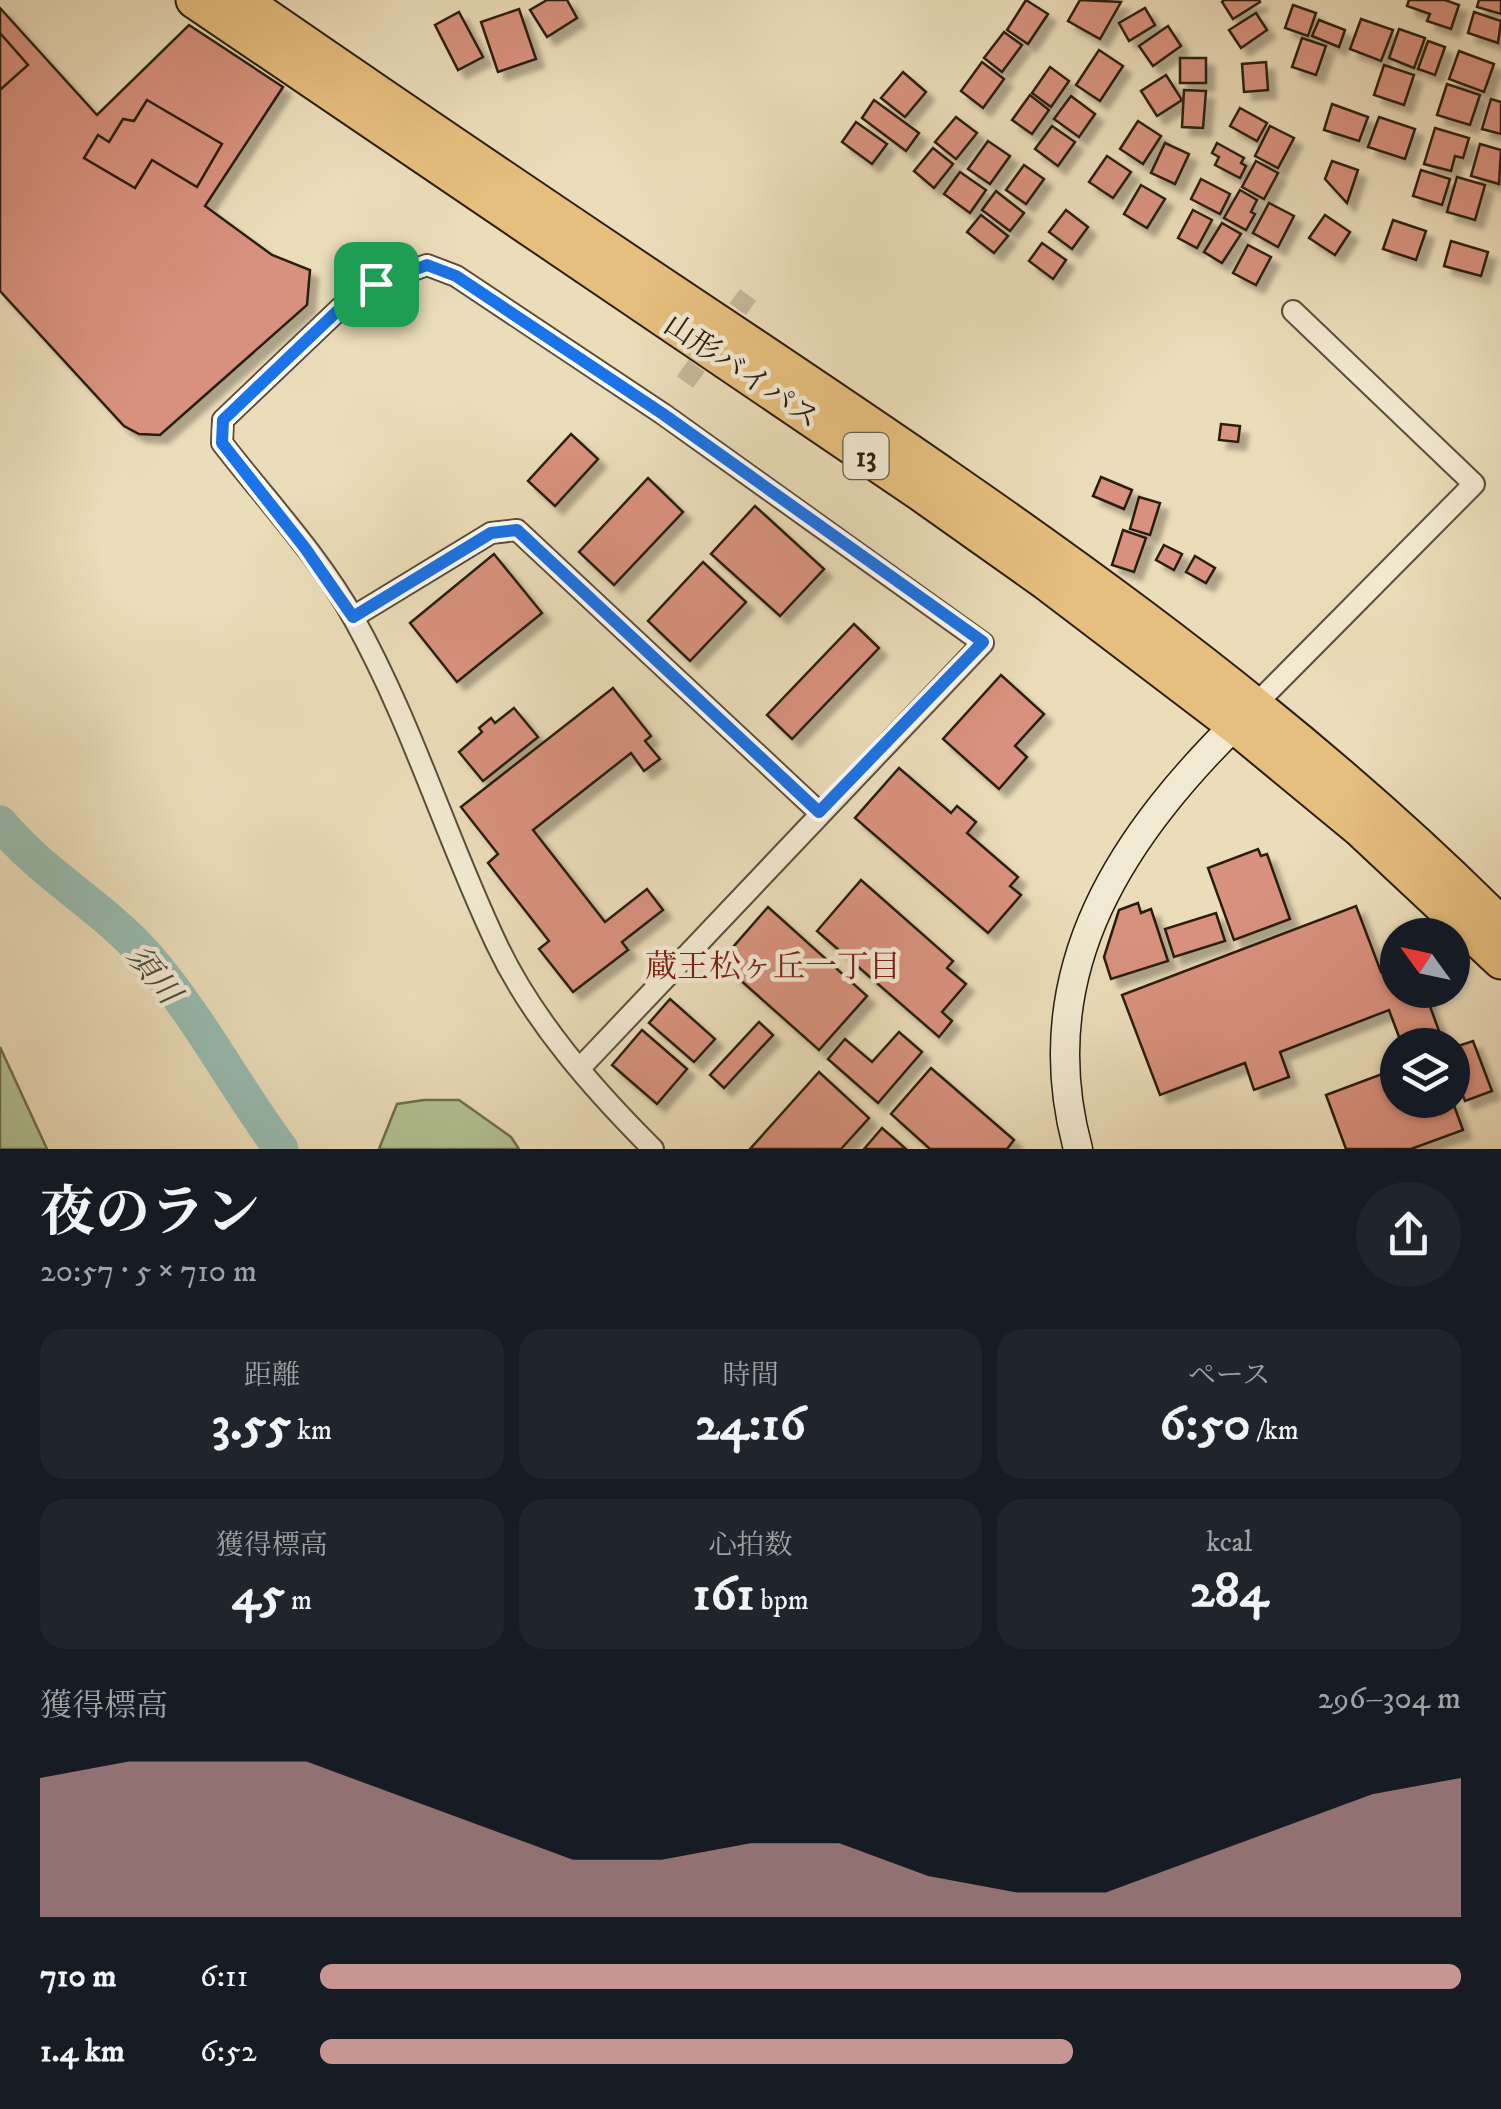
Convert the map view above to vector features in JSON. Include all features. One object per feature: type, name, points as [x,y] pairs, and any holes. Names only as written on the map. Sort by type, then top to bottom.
[{"type":"highway","name":"山形バイパス","points":[[194,0],[1245,714],[1501,961]]},
{"type":"highway","name":"山形バイパス","points":[[242,0],[974,494],[1245,714],[1422,846],[1501,925]]},
{"type":"street","points":[[580,1068],[983,642],[663,414],[456,276],[427,265],[352,297],[223,420],[222,443],[305,548],[353,617],[408,732],[498,948],[580,1068],[653,1149]]},
{"type":"street","points":[[1078,1149],[1068,1111],[1064,1056],[1070,995],[1084,935],[1105,888],[1136,839],[1245,714],[1474,484],[1293,311]]},
{"type":"street","points":[[353,617],[491,533],[517,530],[819,812]]},
{"type":"green space","points":[[0,1047],[47,1149],[0,1149]]},
{"type":"green space","points":[[459,1100],[511,1137],[519,1149],[379,1149],[397,1104]]},
{"type":"building","points":[[547,0],[567,0],[577,18],[547,37],[530,10]]},
{"type":"building","points":[[1026,0],[1048,14],[1028,44],[1007,30]]},
{"type":"building","points":[[1080,0],[1121,2],[1100,39],[1068,21]]},
{"type":"building","points":[[1224,0],[1259,0],[1260,2],[1233,19]]},
{"type":"building","points":[[1409,0],[1445,0],[1459,5],[1451,29],[1427,21],[1430,14],[1407,6]]},
{"type":"building","points":[[1479,0],[1501,0],[1501,14],[1477,7]]},
{"type":"building","points":[[1293,5],[1316,13],[1308,36],[1285,28]]},
{"type":"building","points":[[0,8],[97,115],[189,25],[283,87],[205,206],[272,255],[310,270],[307,305],[160,435],[139,434],[124,426],[0,291]]},
{"type":"building","points":[[1145,8],[1155,25],[1129,41],[1119,23]]},
{"type":"building","points":[[519,9],[536,59],[498,72],[481,22]]},
{"type":"building","points":[[459,12],[483,57],[458,70],[435,25]]},
{"type":"building","points":[[1474,12],[1501,21],[1498,43],[1468,33]]},
{"type":"building","points":[[1256,13],[1267,30],[1241,48],[1229,30]]},
{"type":"building","points":[[1361,19],[1393,30],[1381,61],[1350,49]]},
{"type":"building","points":[[1319,20],[1345,30],[1339,47],[1312,36]]},
{"type":"building","points":[[1168,26],[1181,46],[1153,66],[1139,46]]},
{"type":"building","points":[[1399,29],[1425,38],[1414,68],[1389,58]]},
{"type":"building","points":[[1004,32],[1022,45],[1002,72],[984,58]]},
{"type":"building","points":[[0,33],[28,65],[0,90]]},
{"type":"building","points":[[1302,38],[1326,46],[1316,75],[1292,67]]},
{"type":"building","points":[[1428,41],[1445,47],[1435,75],[1418,69]]},
{"type":"building","points":[[1099,50],[1123,66],[1100,101],[1076,85]]},
{"type":"building","points":[[1459,51],[1494,64],[1484,92],[1449,79]]},
{"type":"building","points":[[1180,58],[1206,58],[1206,83],[1180,83]]},
{"type":"building","points":[[982,62],[1004,79],[983,108],[961,91]]},
{"type":"building","points":[[1266,62],[1268,90],[1244,92],[1242,64]]},
{"type":"building","points":[[1384,65],[1414,75],[1404,105],[1374,95]]},
{"type":"building","points":[[1050,67],[1069,81],[1051,107],[1032,93]]},
{"type":"building","points":[[903,72],[926,92],[905,117],[881,98]]},
{"type":"building","points":[[1166,75],[1182,100],[1157,116],[1141,91]]},
{"type":"building","points":[[1447,84],[1480,95],[1470,125],[1437,115]]},
{"type":"building","points":[[1184,90],[1206,91],[1203,128],[1182,127]]},
{"type":"building","points":[[1030,95],[1049,110],[1032,134],[1012,120]]},
{"type":"building","points":[[1071,96],[1095,114],[1079,137],[1054,119]]},
{"type":"building","points":[[1491,99],[1501,102],[1501,134],[1482,129]]},
{"type":"building","points":[[147,100],[222,144],[197,187],[152,160],[135,188],[84,158],[98,135],[109,142],[123,119],[134,121]]},
{"type":"building","points":[[874,100],[919,133],[906,151],[862,118]]},
{"type":"building","points":[[1332,104],[1368,117],[1359,141],[1324,130]]},
{"type":"building","points":[[1240,108],[1267,123],[1257,141],[1230,126]]},
{"type":"building","points":[[956,117],[977,133],[956,159],[935,142]]},
{"type":"building","points":[[1379,117],[1415,129],[1405,159],[1368,147]]},
{"type":"building","points":[[1138,121],[1161,136],[1143,164],[1120,149]]},
{"type":"building","points":[[856,122],[887,144],[872,164],[842,142]]},
{"type":"building","points":[[1052,126],[1075,142],[1058,166],[1035,149]]},
{"type":"building","points":[[1270,126],[1294,138],[1278,168],[1255,156]]},
{"type":"building","points":[[1435,128],[1469,138],[1463,158],[1455,156],[1451,171],[1424,164]]},
{"type":"building","points":[[988,141],[1010,156],[990,184],[968,169]]},
{"type":"building","points":[[1165,143],[1189,154],[1175,184],[1151,173]]},
{"type":"building","points":[[1217,143],[1244,158],[1241,163],[1246,166],[1240,178],[1215,165],[1219,157],[1212,153]]},
{"type":"building","points":[[1480,144],[1501,150],[1499,184],[1471,176]]},
{"type":"building","points":[[933,148],[953,164],[934,188],[914,171]]},
{"type":"building","points":[[1107,156],[1131,172],[1113,198],[1089,182]]},
{"type":"building","points":[[1256,161],[1278,173],[1264,199],[1242,187]]},
{"type":"building","points":[[1332,161],[1358,170],[1347,203],[1325,179]]},
{"type":"building","points":[[1024,165],[1044,179],[1026,204],[1006,190]]},
{"type":"building","points":[[1421,170],[1450,179],[1442,205],[1413,196]]},
{"type":"building","points":[[960,172],[986,190],[970,213],[944,194]]},
{"type":"building","points":[[1457,177],[1485,185],[1475,220],[1447,212]]},
{"type":"building","points":[[1201,179],[1230,194],[1220,214],[1191,199]]},
{"type":"building","points":[[1141,185],[1165,199],[1147,228],[1124,214]]},
{"type":"building","points":[[1240,190],[1257,200],[1246,230],[1224,218]]},
{"type":"building","points":[[996,191],[1024,213],[1010,231],[982,210]]},
{"type":"building","points":[[1269,203],[1294,216],[1278,247],[1253,233]]},
{"type":"building","points":[[1066,210],[1088,227],[1072,249],[1049,232]]},
{"type":"building","points":[[1193,210],[1212,220],[1197,248],[1178,238]]},
{"type":"building","points":[[981,215],[1008,236],[994,253],[967,232]]},
{"type":"building","points":[[1325,215],[1350,232],[1335,255],[1309,238]]},
{"type":"building","points":[[1393,220],[1426,231],[1416,260],[1383,249]]},
{"type":"building","points":[[1222,223],[1241,234],[1222,263],[1204,252]]},
{"type":"building","points":[[1451,241],[1488,252],[1481,276],[1444,266]]},
{"type":"building","points":[[1042,243],[1066,260],[1053,279],[1029,261]]},
{"type":"building","points":[[1248,245],[1271,257],[1256,285],[1233,273]]},
{"type":"building","points":[[1221,424],[1240,426],[1238,442],[1219,440]]},
{"type":"building","points":[[571,434],[598,459],[555,506],[528,481]]},
{"type":"building","points":[[1101,477],[1132,490],[1124,509],[1093,496]]},
{"type":"building","points":[[648,478],[683,512],[614,585],[579,552]]},
{"type":"building","points":[[1139,497],[1160,503],[1150,535],[1130,529]]},
{"type":"building","points":[[755,506],[824,569],[780,616],[711,554]]},
{"type":"building","points":[[1123,530],[1146,538],[1134,572],[1112,565]]},
{"type":"building","points":[[1164,545],[1182,554],[1174,570],[1156,560]]},
{"type":"building","points":[[494,554],[542,613],[457,682],[410,623]]},
{"type":"building","points":[[1195,556],[1215,568],[1206,583],[1186,572]]},
{"type":"building","points":[[703,562],[746,602],[690,661],[648,621]]},
{"type":"building","points":[[854,624],[879,648],[792,739],[767,715]]},
{"type":"building","points":[[1001,675],[1044,714],[1015,746],[1027,757],[999,789],[943,739]]},
{"type":"building","points":[[613,688],[651,736],[645,741],[660,759],[644,771],[631,753],[533,830],[605,922],[647,889],[663,910],[622,942],[628,950],[573,992],[539,949],[549,941],[488,863],[498,854],[461,807]]},
{"type":"building","points":[[514,708],[538,737],[483,781],[459,752],[482,732],[479,728],[491,718],[495,723]]},
{"type":"building","points":[[899,768],[951,813],[957,806],[976,822],[967,833],[1018,877],[1010,886],[1021,895],[988,933],[855,818]]},
{"type":"building","points":[[1258,849],[1261,856],[1267,854],[1290,919],[1234,940],[1208,868]]},
{"type":"building","points":[[861,880],[953,961],[947,968],[966,984],[942,1012],[952,1021],[939,1037],[817,931]]},
{"type":"building","points":[[1138,903],[1141,913],[1151,909],[1168,961],[1111,979],[1104,957],[1119,910]]},
{"type":"building","points":[[1356,906],[1380,969],[1380,1008],[1431,1008],[1438,1028],[1396,1028],[1389,1010],[1280,1052],[1289,1077],[1254,1090],[1245,1063],[1160,1095],[1122,995]]},
{"type":"building","points":[[768,907],[867,996],[819,1050],[720,962]]},
{"type":"building","points":[[1216,913],[1225,941],[1174,957],[1165,929]]},
{"type":"building","points":[[670,999],[715,1039],[694,1062],[649,1023]]},
{"type":"building","points":[[759,1022],[773,1035],[724,1088],[710,1075]]},
{"type":"building","points":[[642,1030],[687,1069],[657,1104],[612,1065]]},
{"type":"building","points":[[899,1032],[922,1052],[878,1103],[828,1059],[845,1039],[872,1062]]},
{"type":"building","points":[[1473,1041],[1492,1091],[1470,1099]]},
{"type":"building","points":[[931,1068],[1014,1140],[1007,1149],[930,1149],[891,1114]]},
{"type":"building","points":[[819,1072],[869,1118],[841,1149],[750,1149]]},
{"type":"building","points":[[1380,1075],[1380,1118],[1459,1118],[1463,1130],[1411,1149],[1346,1149],[1326,1095]]},
{"type":"building","points":[[882,1128],[906,1149],[864,1149]]},
{"type":"waterway","name":"須川","points":[[0,823],[35,859],[148,958],[184,1004],[281,1149]]},
{"type":"tunnel","points":[[685,382],[748,295]]},
{"type":"district","name":"蔵王松ヶ丘一丁目","points":[[773,966]]},
{"type":"route","points":[[427,265],[456,276],[663,414],[983,642],[819,812],[517,530],[491,533],[353,617],[305,548],[222,443],[223,420],[352,297],[376,284],[427,265]]}]
